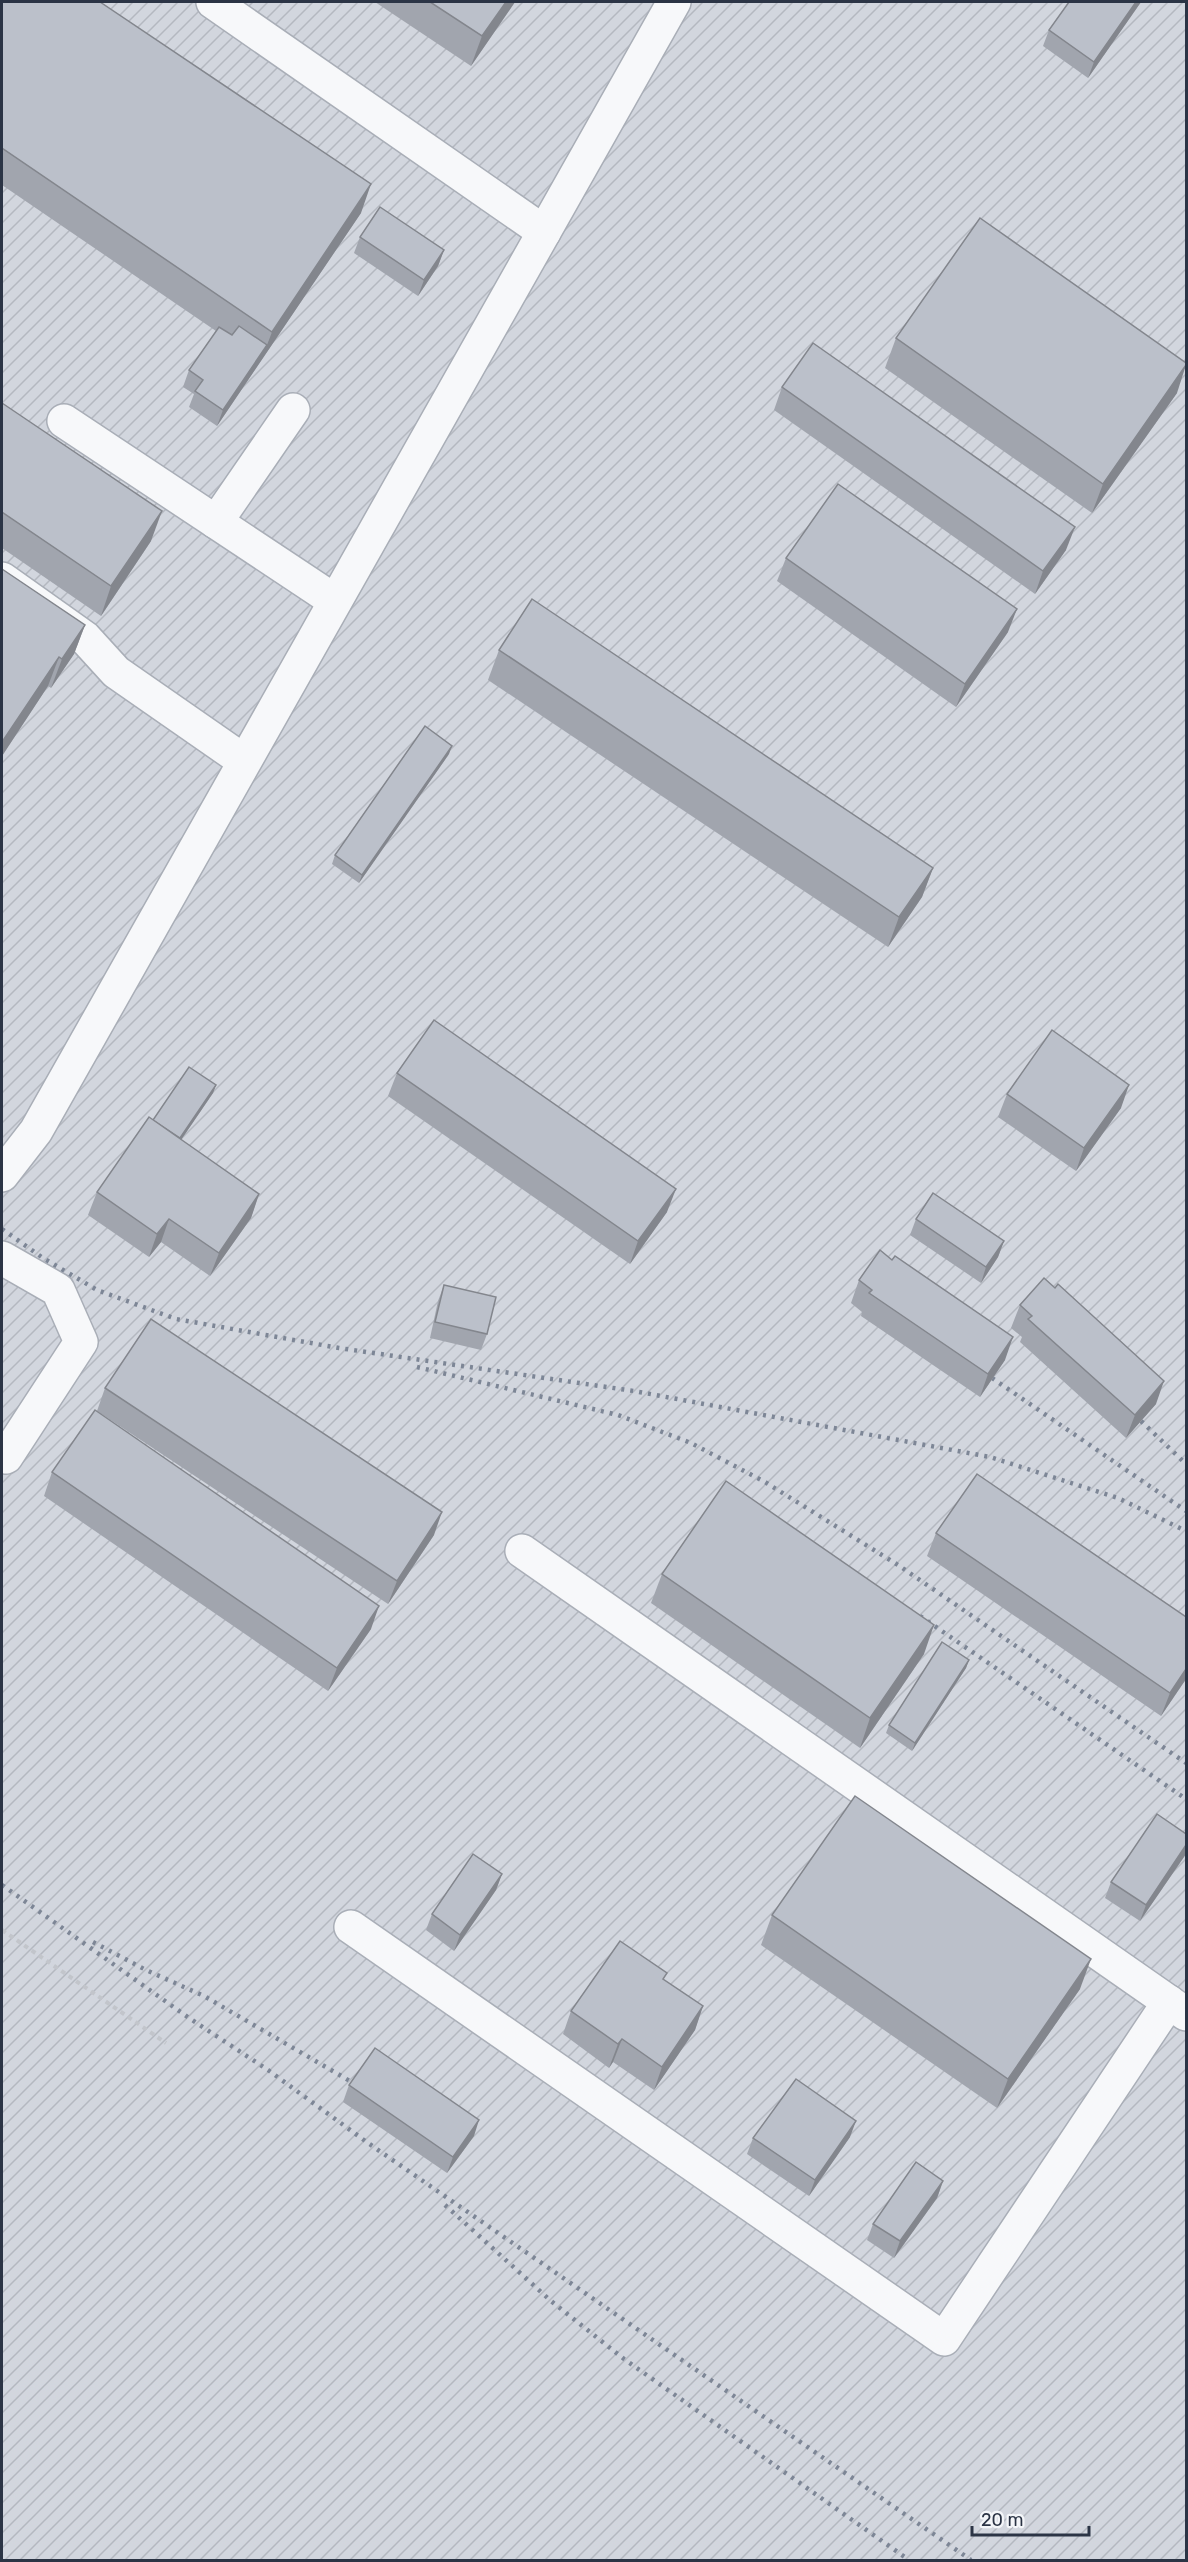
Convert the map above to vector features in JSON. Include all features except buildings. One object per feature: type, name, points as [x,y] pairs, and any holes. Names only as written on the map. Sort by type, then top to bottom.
[{"type":"lane","points":[[213,2],[544,232]]},
{"type":"lane","points":[[2,1175],[36,1131],[674,2]]},
{"type":"lane","points":[[216,522],[293,410]]},
{"type":"lane","points":[[64,421],[335,601]]},
{"type":"lane","points":[[2,579],[86,638],[116,672],[244,761]]},
{"type":"lane","points":[[2,1258],[58,1290],[81,1342],[6,1457]]},
{"type":"lane","points":[[351,1927],[944,2338],[1178,2008],[522,1551]]},
{"type":"path","points":[[2,1930],[166,2043]]},
{"type":"shaded area","points":[[2,2],[1186,2],[1186,2560],[2,2560]]},
{"type":"railway","points":[[2,1229],[43,1258],[97,1290],[176,1319],[339,1348],[634,1391],[990,1457],[1118,1498],[1186,1531]]},
{"type":"railway","points":[[417,1367],[618,1415],[691,1443],[765,1482],[898,1565],[1186,1763]]},
{"type":"railway","points":[[992,1378],[1186,1511]]},
{"type":"railway","points":[[1141,1421],[1186,1464]]},
{"type":"railway","points":[[920,1616],[1186,1799]]},
{"type":"railway","points":[[2,1885],[189,2018],[268,2070],[368,2143],[971,2560]]},
{"type":"railway","points":[[93,1942],[146,1970],[204,1996],[355,2084]]},
{"type":"railway","points":[[445,2205],[551,2301],[624,2359],[909,2560]]}]
